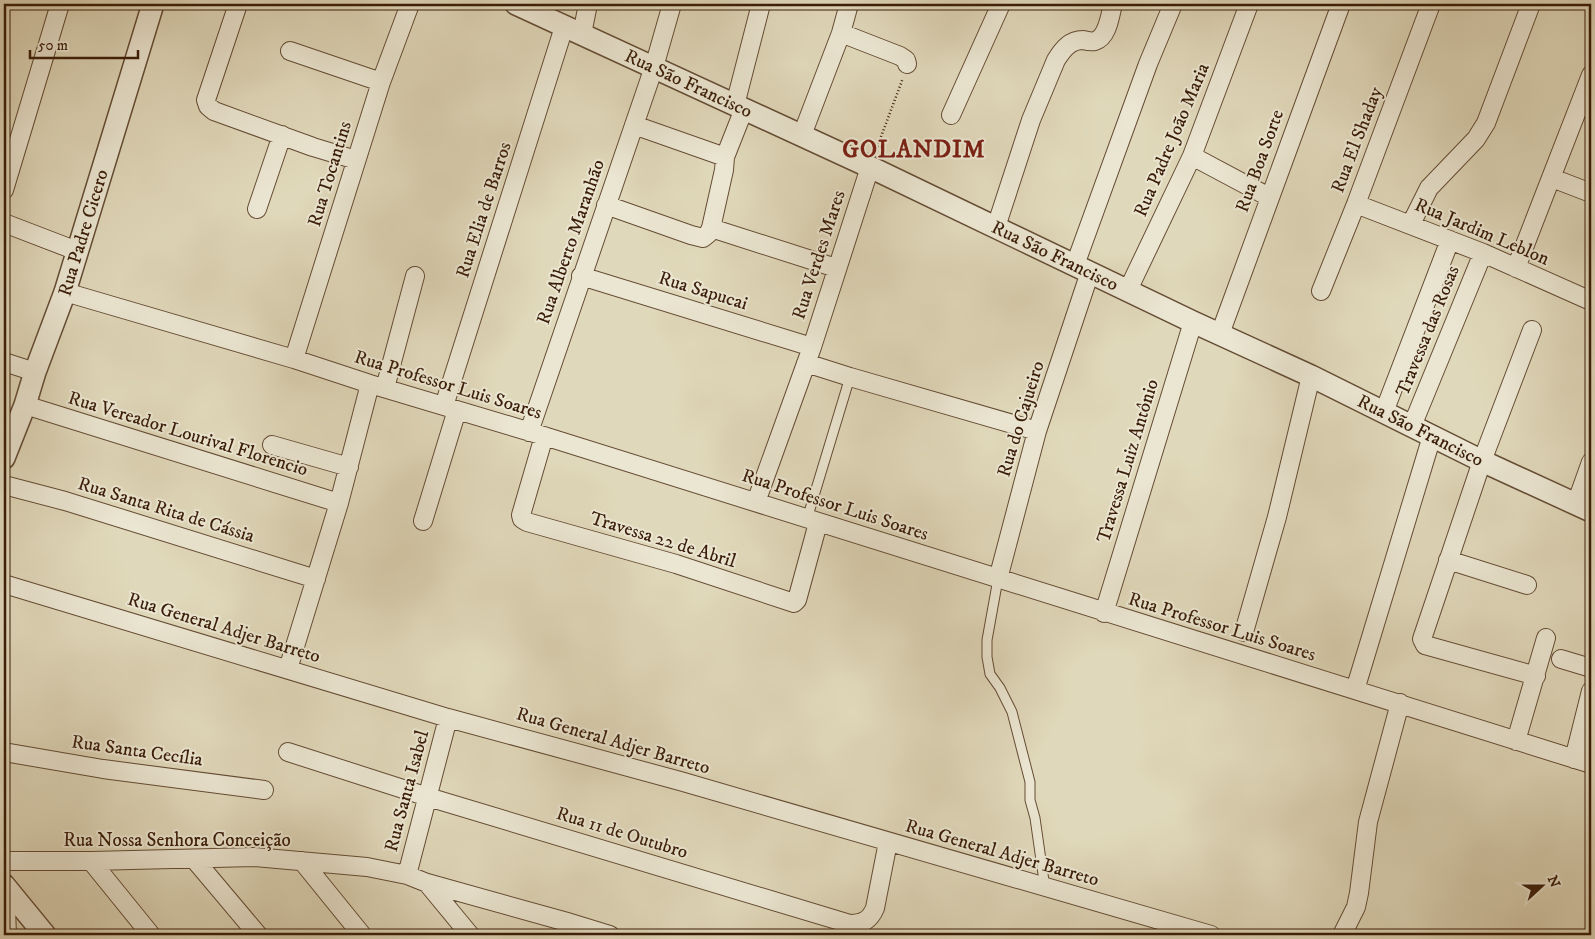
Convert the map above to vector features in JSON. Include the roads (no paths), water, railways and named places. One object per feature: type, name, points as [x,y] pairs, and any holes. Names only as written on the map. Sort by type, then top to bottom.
[{"type":"street","points":[[4,190],[60,4]]},
{"type":"street","name":"Rua Padre Cicero","points":[[5,449],[25,405],[34,372],[65,292],[153,4]]},
{"type":"street","points":[[238,4],[207,98],[207,105],[214,111],[356,160]]},
{"type":"street","name":"Rua Tocantins","points":[[294,359],[381,82],[410,4]]},
{"type":"street","name":"Rua São Francisco","points":[[516,4],[870,167],[1193,322],[1311,376],[1482,461],[1583,508]]},
{"type":"street","name":"Rua Elia de Barros","points":[[423,521],[451,408],[573,30],[588,4]]},
{"type":"street","name":"Rua Alberto Maranhão","points":[[537,434],[581,276],[654,67],[672,4]]},
{"type":"street","points":[[606,205],[691,236],[703,238],[708,234],[724,170],[725,157],[740,107],[761,4]]},
{"type":"street","points":[[802,135],[841,33],[849,4]]},
{"type":"street","points":[[951,115],[1001,4]]},
{"type":"street","points":[[996,227],[1031,120],[1056,60],[1062,50],[1070,43],[1078,41],[1092,42],[1100,38],[1106,29],[1112,4]]},
{"type":"street","name":"Rua do Cajueiro","points":[[998,579],[1082,268],[1148,64],[1173,4]]},
{"type":"street","name":"Rua Padre João Maria","points":[[1128,290],[1192,156],[1249,4]]},
{"type":"street","name":"Rua Boa Sorte","points":[[1220,334],[1341,4]]},
{"type":"street","name":"Rua El Shaday","points":[[1321,291],[1356,204],[1431,4]]},
{"type":"street","points":[[1411,224],[1429,188],[1476,139],[1486,123],[1531,4]]},
{"type":"street","points":[[841,33],[900,56],[906,60],[907,64]]},
{"type":"street","points":[[290,51],[381,82]]},
{"type":"street","points":[[1516,268],[1591,75]]},
{"type":"street","points":[[634,125],[725,157]]},
{"type":"street","points":[[257,209],[282,135]]},
{"type":"street","points":[[1192,156],[1270,197]]},
{"type":"street","name":"Rua Verdes Mares","points":[[756,502],[809,355],[870,167]]},
{"type":"street","points":[[1552,178],[1591,193]]},
{"type":"street","name":"Rua Jardim Leblon","points":[[1356,204],[1483,253],[1591,301]]},
{"type":"street","points":[[4,223],[77,251]]},
{"type":"street","points":[[711,228],[836,268]]},
{"type":"street","points":[[1384,412],[1450,240]]},
{"type":"street","name":"Travessa das Rosas","points":[[1412,426],[1483,253]]},
{"type":"street","points":[[288,669],[349,467],[415,276]]},
{"type":"street","name":"Rua Sapucai","points":[[581,276],[809,355],[850,378],[1038,431]]},
{"type":"street","name":"Rua Professor Luis Soares","points":[[65,292],[294,359],[537,434],[1591,764]]},
{"type":"street","name":"Travessa Luiz Antônio","points":[[1104,613],[1193,322]]},
{"type":"street","points":[[1532,330],[1482,461],[1422,635],[1422,643],[1536,676]]},
{"type":"street","points":[[4,362],[34,372]]},
{"type":"street","points":[[1244,632],[1276,517],[1311,376]]},
{"type":"street","name":"Rua Vereador Lourival Florencio","points":[[25,405],[339,503]]},
{"type":"street","name":"Travessa 22 de Abril","points":[[537,434],[521,515],[522,519],[527,522],[676,564],[794,603],[797,600],[812,521]]},
{"type":"street","points":[[1355,690],[1432,436]]},
{"type":"street","points":[[272,444],[349,467]]},
{"type":"street","points":[[1583,508],[1591,462]]},
{"type":"street","name":"Rua Santa Rita de Cássia","points":[[4,485],[65,501],[316,579]]},
{"type":"street","points":[[1448,560],[1526,585]]},
{"type":"street","name":"Rua General Adjer Barreto","points":[[4,584],[448,718],[680,781],[1211,935]]},
{"type":"street","points":[[1516,741],[1546,638]]},
{"type":"street","points":[[1561,659],[1591,668]]},
{"type":"street","points":[[1574,759],[1591,691]]},
{"type":"street","points":[[1342,935],[1356,908],[1360,893],[1368,822],[1400,704]]},
{"type":"street","name":"Rua Santa Isabel","points":[[407,876],[448,718]]},
{"type":"street","name":"Rua Santa Cecília","points":[[4,752],[103,769],[264,790]]},
{"type":"street","name":"Rua 11 de Outubro","points":[[288,752],[428,797],[850,924],[858,924],[872,916],[888,842]]},
{"type":"street","name":"Rua Nossa Senhora Conceição","points":[[4,861],[254,857],[367,867],[407,876],[572,928],[610,935]]},
{"type":"street","points":[[194,859],[258,935]]},
{"type":"street","points":[[91,861],[151,935]]},
{"type":"street","points":[[302,861],[362,935]]},
{"type":"street","points":[[427,883],[470,935]]},
{"type":"street","points":[[4,885],[10,908],[7,935]]},
{"type":"street","points":[[10,908],[45,935]]},
{"type":"lane","points":[[812,521],[850,378]]},
{"type":"lane","points":[[998,579],[987,640],[987,657],[990,674],[1000,688],[1012,712],[1030,782],[1030,800],[1035,818],[1045,888]]},
{"type":"district","name":"GOLANDIM","points":[[914,150]]}]
